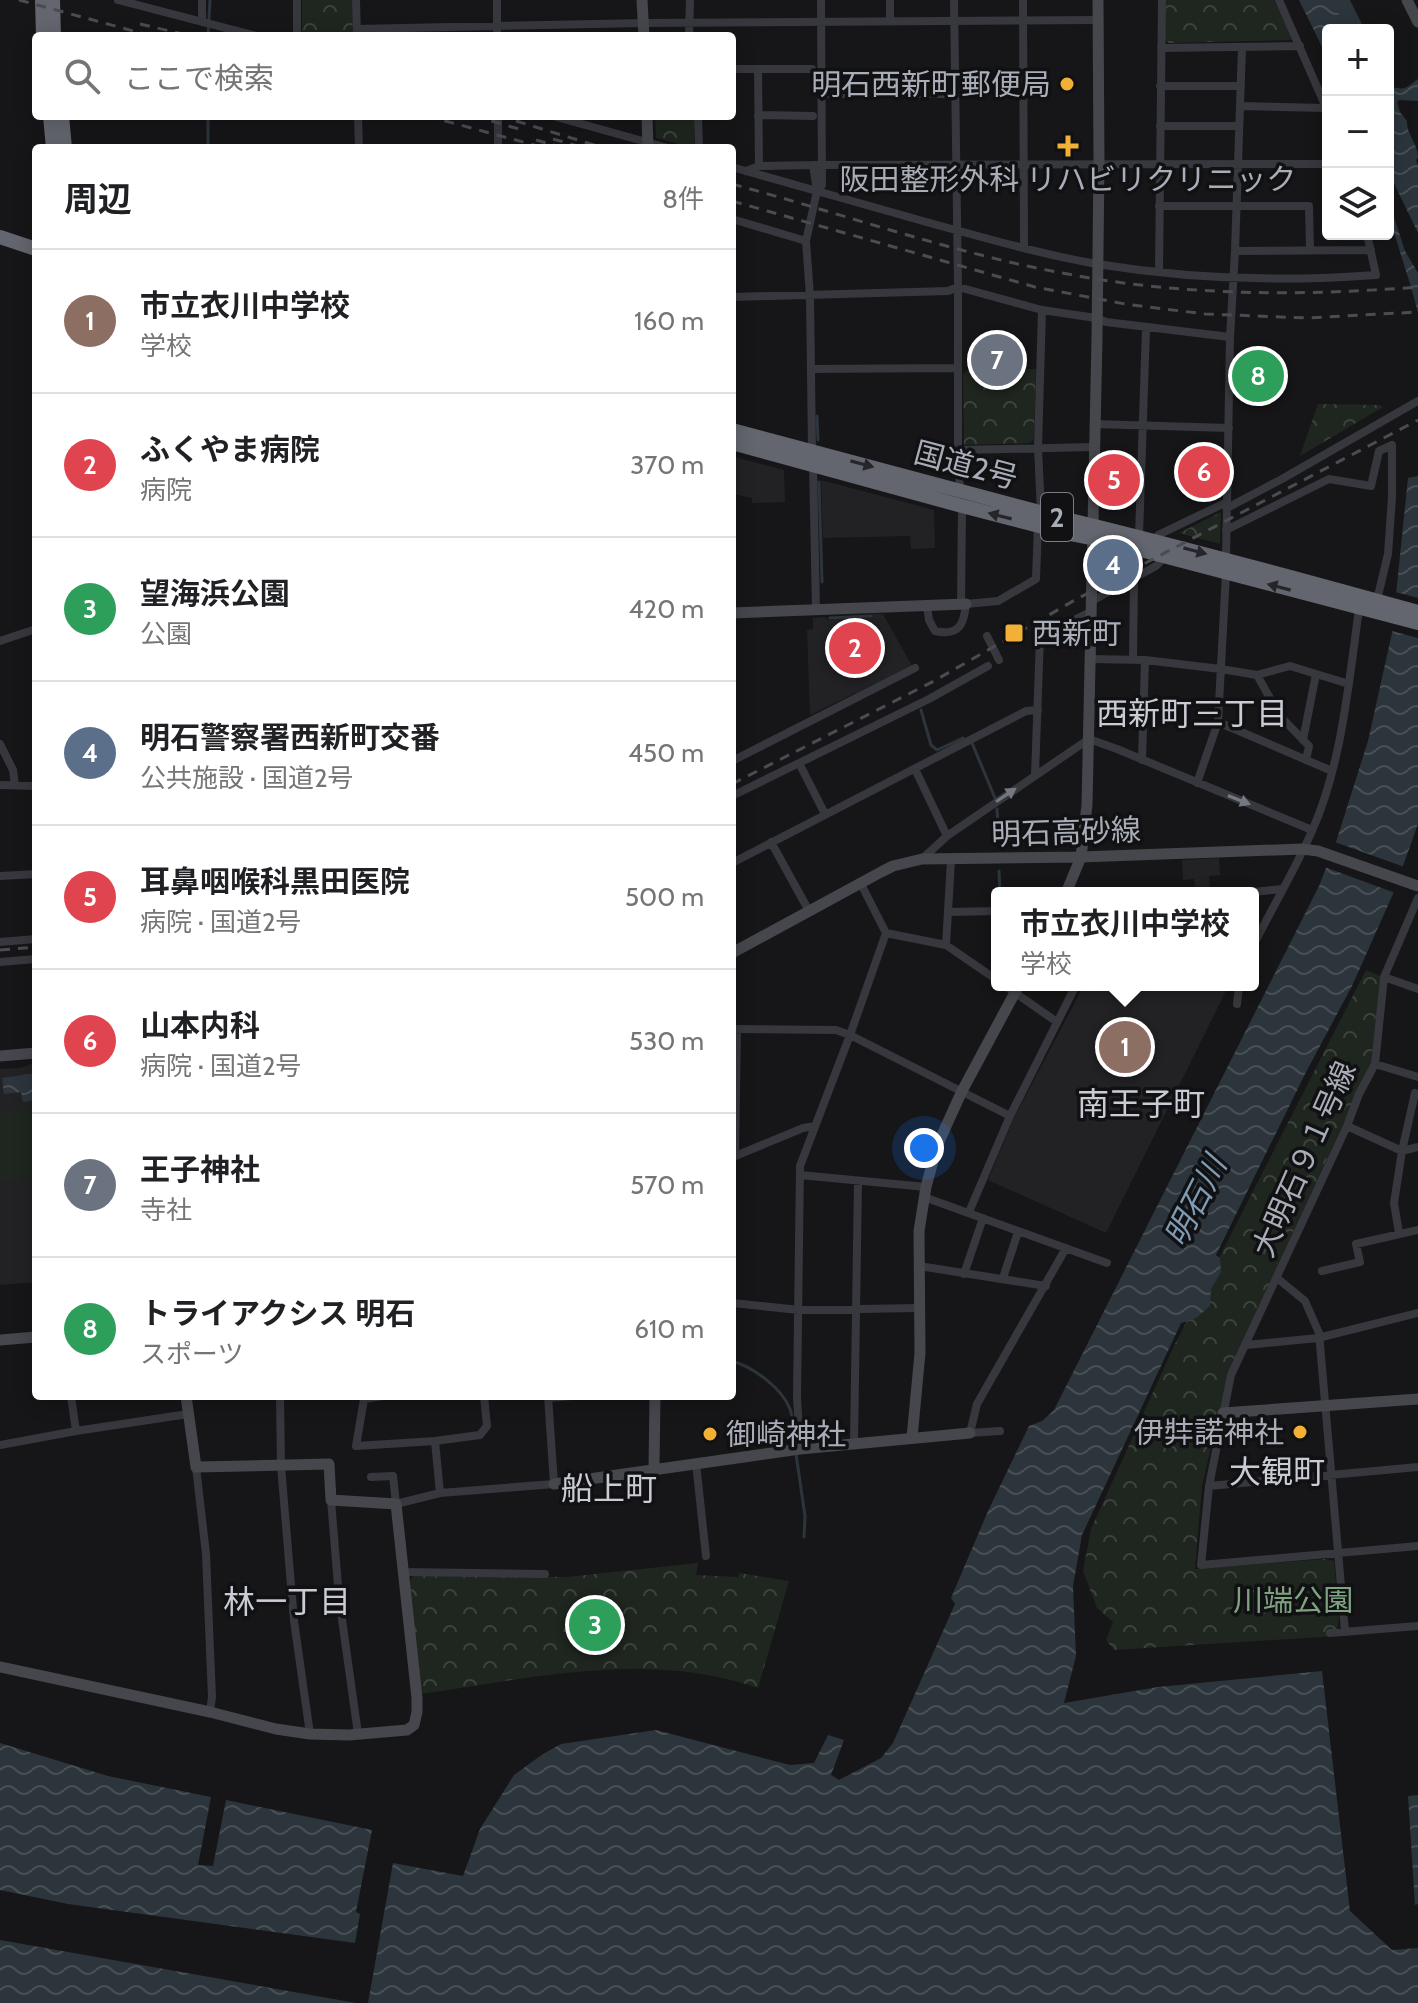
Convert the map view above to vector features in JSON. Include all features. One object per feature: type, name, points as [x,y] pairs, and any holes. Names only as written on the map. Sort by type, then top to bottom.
[{"type":"highway","points":[[42,0],[43,32]]},
{"type":"highway","points":[[53,0],[54,32]]},
{"type":"highway","points":[[50,120],[53,144]]},
{"type":"highway","points":[[62,120],[65,144]]},
{"type":"highway","points":[[0,237],[32,248]]},
{"type":"highway","name":"国道2号","points":[[736,431],[962,506],[1039,518]]},
{"type":"highway","name":"国道2号","points":[[736,444],[960,490],[1093,533],[1155,540],[1359,609],[1380,606],[1418,623]]},
{"type":"highway","name":"国道2号","points":[[1093,533],[1110,542],[1165,557],[1226,566],[1380,606],[1418,612]]},
{"type":"street","points":[[119,0],[241,32]]},
{"type":"street","points":[[202,0],[202,22]]},
{"type":"street","points":[[297,0],[297,32]]},
{"type":"street","points":[[356,0],[357,32],[497,31],[568,25],[644,30],[689,23],[1097,20]]},
{"type":"street","points":[[497,0],[497,31]]},
{"type":"street","points":[[642,0],[644,30]]},
{"type":"street","points":[[689,32],[690,0]]},
{"type":"street","points":[[816,609],[810,296],[806,241],[817,191],[822,94],[821,0]]},
{"type":"street","points":[[890,0],[890,21]]},
{"type":"street","points":[[954,0],[960,490]]},
{"type":"street","points":[[1023,0],[1024,248]]},
{"type":"street","points":[[1068,887],[1081,857],[1087,805],[1099,163],[1098,0]]},
{"type":"street","points":[[1159,272],[1162,0]]},
{"type":"street","points":[[1279,0],[1322,98]]},
{"type":"street","points":[[1407,0],[1418,22]]},
{"type":"street","points":[[568,25],[568,32]]},
{"type":"street","points":[[1161,48],[1300,46]]},
{"type":"street","points":[[1197,783],[1218,722],[1226,566],[1230,337],[1242,48]]},
{"type":"street","points":[[736,69],[812,69]]},
{"type":"street","points":[[758,69],[759,166]]},
{"type":"street","points":[[1160,86],[1241,86]]},
{"type":"street","points":[[822,94],[954,94]]},
{"type":"street","points":[[1240,106],[1322,110]]},
{"type":"street","points":[[758,115],[813,116]]},
{"type":"street","points":[[358,120],[359,144]]},
{"type":"street","points":[[498,120],[498,144]]},
{"type":"street","points":[[576,120],[645,144]]},
{"type":"street","points":[[647,120],[648,144]]},
{"type":"street","points":[[698,120],[699,144]]},
{"type":"street","points":[[1160,126],[1239,126]]},
{"type":"street","points":[[746,171],[759,166],[818,165],[1322,164]]},
{"type":"street","points":[[736,168],[1024,248],[1096,264],[1159,272],[1234,278],[1327,279],[1376,275],[1368,240]]},
{"type":"street","points":[[1159,206],[1309,206],[1310,250]]},
{"type":"street","points":[[736,220],[806,241]]},
{"type":"street","points":[[1235,251],[1371,250]]},
{"type":"street","points":[[736,297],[948,291],[958,287],[1042,310],[1106,322],[1230,337]]},
{"type":"street","points":[[736,613],[998,601],[1036,579],[1042,310]]},
{"type":"street","points":[[1139,536],[1146,329]]},
{"type":"street","points":[[811,369],[957,368]]},
{"type":"street","points":[[1155,540],[1158,535],[1227,505],[1418,401]]},
{"type":"street","points":[[1094,424],[1229,428]]},
{"type":"street","points":[[1226,530],[1329,479],[1371,486],[1379,451],[1392,445],[1388,554],[1380,606]]},
{"type":"street","points":[[958,450],[1094,447]]},
{"type":"street","points":[[927,606],[935,631],[945,633],[956,630],[965,621],[962,506]]},
{"type":"street","points":[[1035,775],[1040,637],[1156,566],[1165,557]]},
{"type":"street","points":[[1133,659],[1134,578]]},
{"type":"street","points":[[1259,934],[1312,830],[1332,771],[1349,684],[1359,609]]},
{"type":"street","points":[[0,641],[32,630]]},
{"type":"street","points":[[990,641],[999,660]]},
{"type":"street","points":[[1090,659],[1145,660],[1257,675],[1290,666],[1349,684]]},
{"type":"street","points":[[1142,760],[1145,660]]},
{"type":"street","points":[[736,794],[929,699],[988,666]]},
{"type":"street","points":[[736,759],[915,668]]},
{"type":"street","points":[[1303,740],[1316,674]]},
{"type":"street","points":[[1257,675],[1280,716],[1309,746],[1306,760]]},
{"type":"street","points":[[736,861],[1026,711],[1038,710]]},
{"type":"street","points":[[1218,722],[1332,771]]},
{"type":"street","points":[[1089,739],[1312,830]]},
{"type":"street","points":[[922,859],[947,836],[1089,739]]},
{"type":"street","points":[[0,744],[13,770],[15,785]]},
{"type":"street","points":[[799,763],[825,814]]},
{"type":"street","points":[[915,769],[947,836]]},
{"type":"street","points":[[0,785],[32,786]]},
{"type":"street","points":[[771,842],[809,911]]},
{"type":"street","name":"明石高砂線","points":[[736,951],[893,866],[922,859],[1302,849],[1318,851],[1416,886]]},
{"type":"street","points":[[946,945],[951,860]]},
{"type":"street","points":[[0,876],[32,874]]},
{"type":"street","points":[[800,1449],[797,1397],[800,1166],[886,933],[861,884]]},
{"type":"street","points":[[1259,891],[1282,889]]},
{"type":"street","name":"大明石９１号線","points":[[1338,1553],[1201,1565],[1209,1486],[1231,1375],[1375,1064],[1384,977],[1418,898]]},
{"type":"street","points":[[948,912],[991,911]]},
{"type":"street","points":[[1408,923],[1418,927]]},
{"type":"street","points":[[886,933],[946,945],[991,976]]},
{"type":"street","points":[[0,942],[32,939]]},
{"type":"street","points":[[0,962],[32,959]]},
{"type":"street","points":[[1384,977],[1418,989]]},
{"type":"street","points":[[912,1438],[920,1353],[919,1231],[925,1192],[937,1146],[962,1091],[1016,991]]},
{"type":"street","points":[[1019,991],[1057,1022]]},
{"type":"street","points":[[969,1212],[1010,1116],[1073,991]]},
{"type":"street","points":[[1237,1004],[1238,991]]},
{"type":"street","points":[[736,1029],[836,1030],[1010,1116]]},
{"type":"street","points":[[0,1056],[32,1053]]},
{"type":"street","points":[[1375,1064],[1418,1077]]},
{"type":"street","points":[[1399,1233],[1394,1203],[1415,1093]]},
{"type":"street","points":[[736,1156],[803,1128],[815,1126]]},
{"type":"street","points":[[1347,1126],[1402,1151],[1418,1147]]},
{"type":"street","points":[[800,1175],[925,1192],[1018,1232],[1107,1263]]},
{"type":"street","points":[[854,1444],[858,1181]]},
{"type":"street","points":[[964,1274],[983,1218]]},
{"type":"street","points":[[1322,1271],[1360,1262],[1356,1244],[1418,1230]]},
{"type":"street","points":[[1003,1278],[1018,1232]]},
{"type":"street","points":[[970,1433],[977,1404],[1066,1248]]},
{"type":"street","points":[[919,1266],[1046,1286]]},
{"type":"street","points":[[1277,1278],[1305,1301],[1319,1333],[1345,1632]]},
{"type":"street","points":[[736,1303],[799,1310],[919,1308]]},
{"type":"street","points":[[1246,1345],[1318,1338],[1418,1313]]},
{"type":"street","points":[[0,1340],[32,1337]]},
{"type":"street","points":[[1223,1413],[1418,1399]]},
{"type":"street","points":[[72,1400],[76,1431]]},
{"type":"street","points":[[186,1400],[206,1554],[210,1712]]},
{"type":"street","points":[[280,1400],[281,1466],[294,1621],[310,1734]]},
{"type":"street","points":[[364,1400],[356,1446],[480,1435],[487,1426],[484,1400]]},
{"type":"street","points":[[548,1400],[554,1484]]},
{"type":"street","points":[[654,1468],[655,1400]]},
{"type":"street","points":[[0,1445],[188,1414]]},
{"type":"street","points":[[331,1500],[396,1504],[440,1493],[554,1484],[800,1449],[1000,1431]]},
{"type":"street","points":[[435,1441],[440,1493]]},
{"type":"street","points":[[696,1463],[706,1556]]},
{"type":"street","points":[[196,1467],[329,1464],[339,1598],[358,1734]]},
{"type":"street","points":[[1209,1486],[1418,1467]]},
{"type":"street","points":[[0,1667],[276,1729],[310,1734],[407,1730],[414,1725],[417,1698],[393,1476],[371,1477]]},
{"type":"street","points":[[1338,1553],[1418,1546]]},
{"type":"street","points":[[403,1572],[545,1574]]},
{"type":"street","points":[[1330,1633],[1418,1626]]},
{"type":"shaded area","points":[[736,457],[784,470],[785,502],[752,503],[752,498],[736,495]]},
{"type":"shaded area","points":[[821,480],[934,510],[935,548],[911,549],[910,536],[823,538]]},
{"type":"shaded area","points":[[871,614],[883,614],[912,666],[810,715],[807,630],[813,629],[813,618],[871,618]]},
{"type":"shaded area","points":[[1219,858],[1220,875],[1209,876],[1210,887],[1195,887],[1194,879],[1183,880],[1182,860]]},
{"type":"shaded area","points":[[1081,991],[1226,991],[1106,1233],[988,1180],[1013,1120]]},
{"type":"shaded area","points":[[32,1064],[32,1282],[0,1285],[0,1069]]},
{"type":"green space","points":[[302,0],[352,0],[353,32],[302,32]]},
{"type":"green space","points":[[1166,0],[1274,0],[1293,37],[1291,40],[1169,43],[1164,39]]},
{"type":"green space","points":[[655,120],[694,120],[694,144],[656,138]]},
{"type":"green space","points":[[1036,369],[1034,439],[1030,443],[964,445],[963,375],[966,371]]},
{"type":"green space","points":[[1318,404],[1380,405],[1383,407],[1300,456]]},
{"type":"green space","points":[[1221,512],[1220,544],[1179,533]]},
{"type":"green space","name":"川端公園","points":[[1366,970],[1380,976],[1371,1063],[1242,1343],[1219,1413],[1202,1486],[1195,1569],[1325,1559],[1334,1561],[1339,1615],[1337,1636],[1114,1650],[1106,1640],[1113,1622],[1097,1608],[1083,1571],[1091,1529],[1174,1346]]},
{"type":"green space","points":[[32,1108],[32,1177],[0,1182],[0,1113]]},
{"type":"green space","points":[[698,1563],[696,1575],[738,1577],[739,1573],[789,1581],[758,1688],[717,1677],[632,1669],[547,1675],[421,1694],[409,1582],[413,1576],[567,1577]]},
{"type":"water","points":[[1299,0],[1349,0],[1347,15],[1352,24],[1322,24],[1322,47]]},
{"type":"water","points":[[1418,79],[1418,101],[1397,102],[1407,121],[1418,158],[1418,233],[1394,183],[1394,87],[1404,88]]},
{"type":"water","points":[[1394,217],[1405,251],[1418,273],[1418,313],[1411,288],[1396,238]]},
{"type":"water","points":[[1418,476],[1418,824],[1393,894],[1352,986],[1216,1255],[1220,1258],[1221,1272],[1211,1289],[1210,1306],[1196,1318],[1181,1323],[1082,1535],[1073,1586],[1076,1656],[1064,1703],[1158,1687],[1322,1671],[1350,1911],[1392,1950],[1418,1948],[1418,2003],[368,2003],[393,1863],[463,1876],[480,1829],[514,1775],[561,1744],[656,1730],[790,1765],[814,1763],[828,1735],[844,1740],[831,1775],[839,1780],[881,1758],[893,1743],[955,1604],[951,1598],[988,1511],[1029,1426],[1042,1421],[1054,1410],[1319,886],[1368,741],[1392,633],[1408,478]]},
{"type":"water","points":[[32,1074],[32,1101],[23,1102],[21,1092],[4,1094],[2,1078]]},
{"type":"water","points":[[0,1743],[108,1776],[211,1797],[198,1865],[213,1866],[226,1800],[372,1830],[356,1912],[360,1914],[355,1943],[68,1904],[0,1890]]},
{"type":"water","points":[[1418,1795],[1418,1904],[1415,1905],[1408,1796]]},
{"type":"water","points":[[0,1940],[356,2003],[0,2003]]},
{"type":"pier","points":[[1392,591],[1418,598],[1418,638],[1388,630]]},
{"type":"pier","points":[[1332,841],[1407,868],[1398,894],[1322,866]]},
{"type":"waterway","points":[[208,32],[210,0]]},
{"type":"waterway","name":"明石川","points":[[1341,0],[1353,24]]},
{"type":"waterway","points":[[208,120],[208,144]]},
{"type":"waterway","points":[[817,416],[818,440]]},
{"type":"waterway","points":[[819,482],[822,582]]},
{"type":"waterway","points":[[830,618],[871,616]]},
{"type":"waterway","points":[[921,710],[931,745],[937,750],[963,738]]},
{"type":"waterway","points":[[972,743],[995,798]]},
{"type":"waterway","points":[[997,809],[999,844]]},
{"type":"waterway","points":[[999,871],[1000,887]]},
{"type":"waterway","points":[[736,1362],[757,1373],[781,1393],[791,1413],[795,1447]]},
{"type":"waterway","points":[[796,1454],[805,1516],[804,1537]]},
{"type":"railway","points":[[19,0],[137,32]]},
{"type":"railway","points":[[140,24],[174,32]]},
{"type":"railway","points":[[442,120],[530,144]]},
{"type":"railway","points":[[488,120],[526,131]]},
{"type":"railway","points":[[516,121],[591,144]]},
{"type":"railway","points":[[553,139],[570,144]]},
{"type":"railway","points":[[536,140],[550,144]]},
{"type":"railway","points":[[736,185],[987,257],[1116,282],[1202,290],[1288,293],[1418,287]]},
{"type":"railway","points":[[736,202],[1035,287],[1125,304],[1205,314],[1307,318],[1418,312]]},
{"type":"railway","points":[[736,782],[934,681],[1075,600],[1418,420]]},
{"type":"railway","points":[[0,950],[32,947]]},
{"type":"place","name":"明石西新町郵便局","points":[[1067,84]]},
{"type":"place","name":"阪田整形外科 リハビリクリニック","points":[[1068,146]]},
{"type":"place","name":"王子神社","points":[[997,360]]},
{"type":"place","name":"トライアクシス 明石","points":[[1258,376]]},
{"type":"place","name":"山本内科","points":[[1204,472]]},
{"type":"place","name":"耳鼻咽喉科黒田医院","points":[[1114,480]]},
{"type":"place","name":"明石警察署西新町交番","points":[[1113,565]]},
{"type":"place","name":"西新町","points":[[1014,633]]},
{"type":"place","name":"ふくやま病院","points":[[855,648]]},
{"type":"place","name":"市立衣川中学校","points":[[1125,1047]]},
{"type":"place","name":"伊弉諾神社","points":[[1300,1432]]},
{"type":"place","name":"御崎神社","points":[[710,1434]]},
{"type":"place","name":"望海浜公園","points":[[595,1625]]},
{"type":"district","name":"西新町三丁目","points":[[1192,713]]},
{"type":"district","name":"南王子町","points":[[1141,1103]]},
{"type":"district","name":"大観町","points":[[1277,1471]]},
{"type":"district","name":"船上町","points":[[609,1488]]},
{"type":"district","name":"林一丁目","points":[[287,1601]]}]
